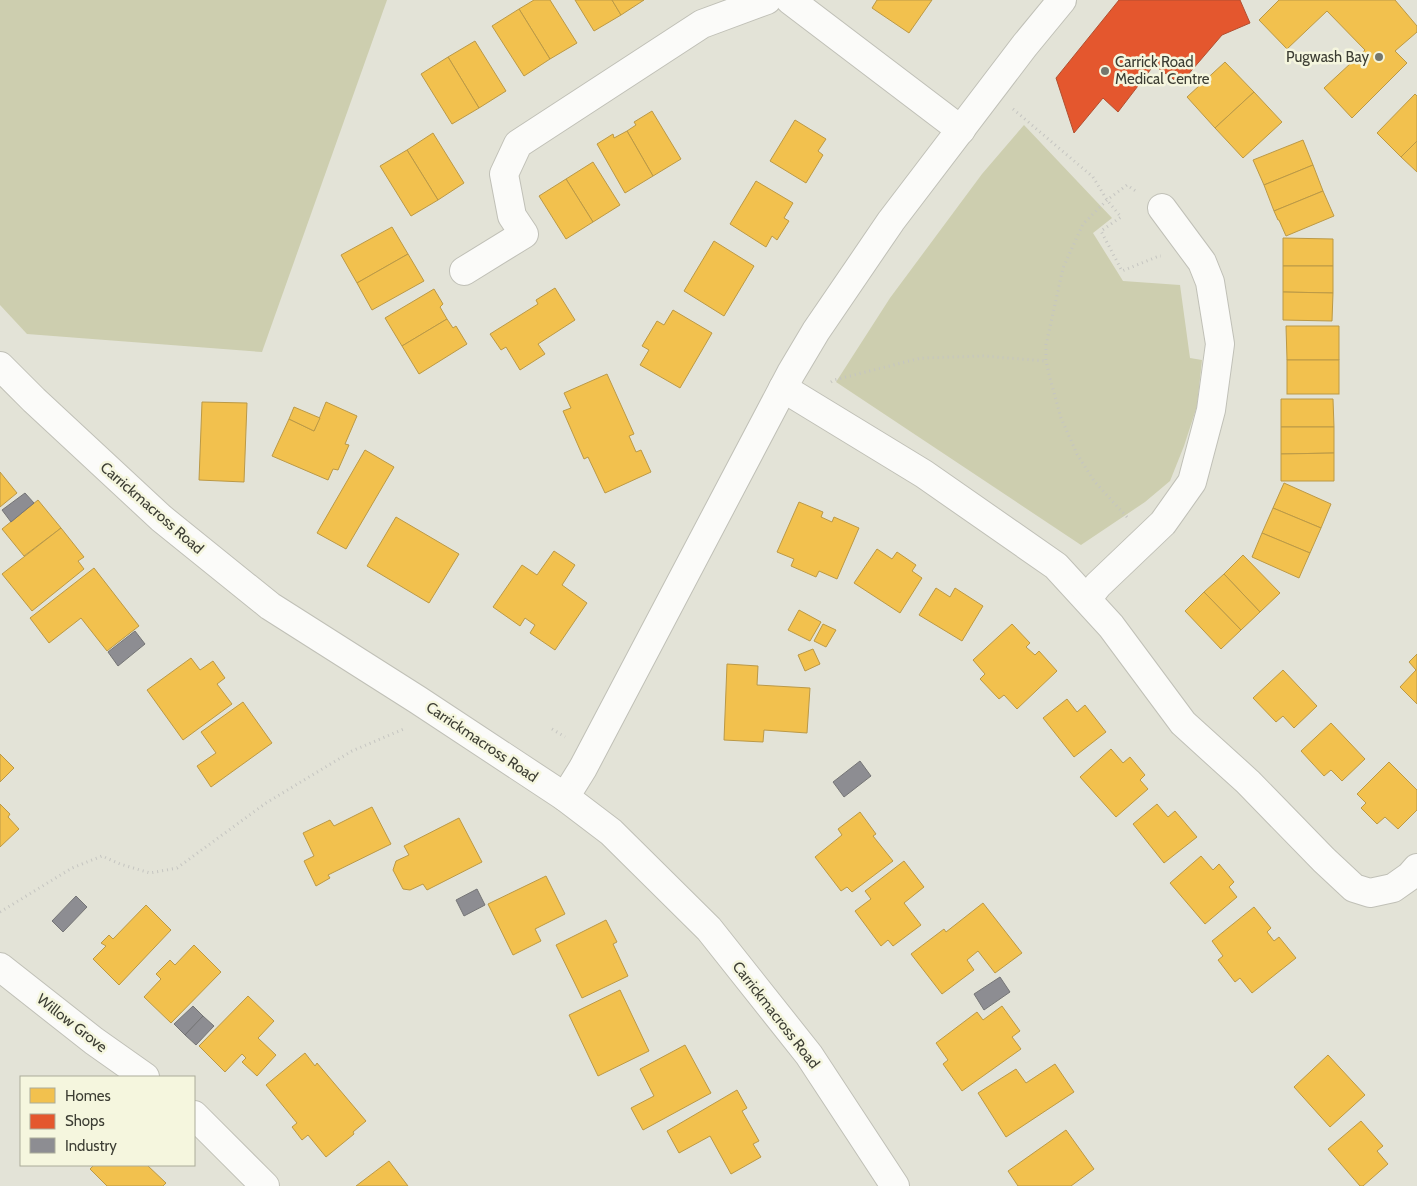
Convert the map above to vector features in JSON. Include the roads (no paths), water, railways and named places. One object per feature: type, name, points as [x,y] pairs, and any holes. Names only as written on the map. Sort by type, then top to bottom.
[{"type":"street","points":[[464,271],[524,234],[512,216],[504,174],[518,144],[702,24],[767,0]]},
{"type":"street","points":[[790,0],[960,130]]},
{"type":"street","points":[[565,797],[584,768],[783,388],[816,331],[891,221],[1025,45],[1062,0]]},
{"type":"street","points":[[1087,599],[1098,585],[1163,523],[1192,482],[1211,410],[1220,344],[1210,282],[1202,262],[1162,208]]},
{"type":"street","name":"Carrickmacross Road","points":[[0,366],[161,518],[270,606],[418,700],[565,797],[612,832],[709,930],[809,1055],[896,1186]]},
{"type":"street","points":[[783,388],[924,474],[1056,566],[1111,626],[1184,723],[1248,782],[1354,888],[1370,893],[1393,888],[1410,876],[1417,868]]},
{"type":"street","name":"Willow Grove","points":[[0,967],[94,1041],[144,1076]]},
{"type":"street","points":[[195,1116],[265,1186]]},
{"type":"place","name":"Pugwash Bay","points":[[1379,57]]},
{"type":"place","name":"Carrick Road Medical Centre","points":[[1105,71]]}]
